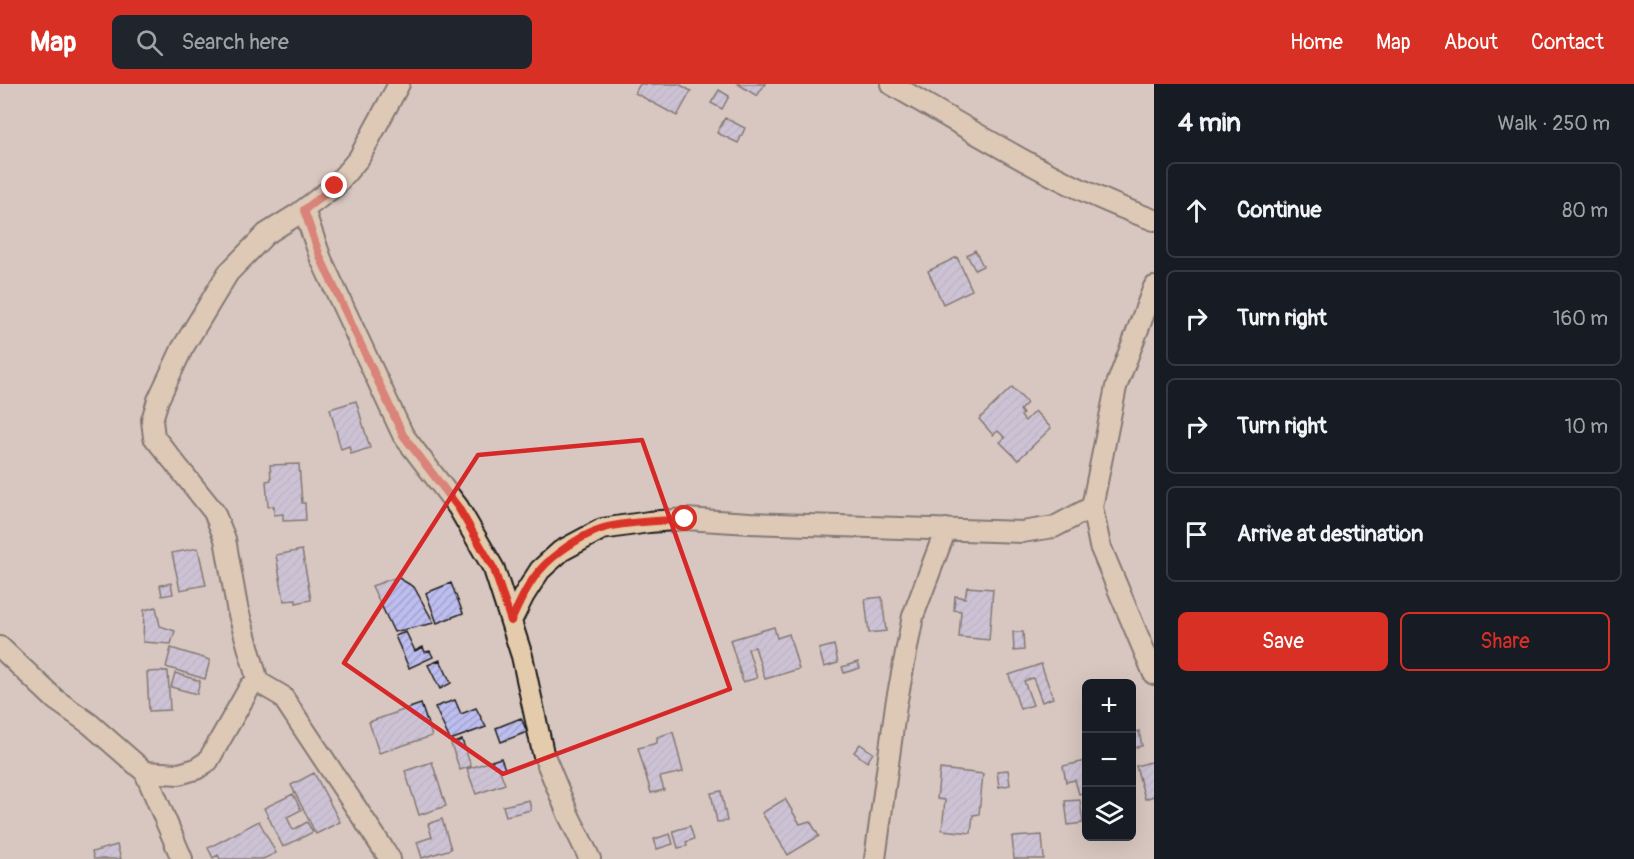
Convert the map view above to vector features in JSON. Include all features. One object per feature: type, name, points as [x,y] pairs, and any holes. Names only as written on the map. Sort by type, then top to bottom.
[{"type":"street","points":[[390,859],[282,696],[258,682],[237,607],[225,539],[214,512],[154,437],[152,420],[158,400],[182,349],[228,273],[266,234],[304,210],[335,186],[359,158],[399,84]]},
{"type":"street","points":[[891,84],[1029,162],[1122,209],[1154,220]]},
{"type":"street","points":[[304,210],[321,259],[403,435],[458,507],[494,569],[522,656],[543,753],[568,814],[590,859]]},
{"type":"street","points":[[1154,287],[1116,387],[1092,507],[1100,546],[1154,674]]},
{"type":"street","points":[[511,621],[540,570],[561,551],[602,529],[685,519],[1022,532],[1054,527],[1092,507]]},
{"type":"street","points":[[875,859],[896,705],[913,616],[946,529]]},
{"type":"street","points":[[0,647],[56,700],[90,724],[145,772],[182,859]]},
{"type":"street","points":[[145,772],[179,774],[196,769],[208,761],[244,695],[258,682]]},
{"type":"highlighted area","points":[[642,440],[730,689],[503,774],[344,663],[478,455]]},
{"type":"building","points":[[640,84],[679,84],[691,91],[677,116],[635,93]]},
{"type":"building","points":[[738,84],[765,84],[757,96]]},
{"type":"building","points":[[719,90],[729,96],[722,109],[711,103]]},
{"type":"building","points":[[725,118],[745,128],[738,143],[717,133]]},
{"type":"building","points":[[975,250],[983,266],[975,270],[967,255]]},
{"type":"building","points":[[957,257],[972,290],[943,304],[928,271]]},
{"type":"building","points":[[1012,387],[1027,403],[1020,410],[1025,421],[1035,411],[1051,428],[1018,460],[1000,442],[1005,438],[998,431],[993,435],[979,419]]},
{"type":"building","points":[[356,401],[370,448],[351,454],[349,446],[341,449],[330,409]]},
{"type":"building","points":[[299,464],[302,503],[305,503],[306,520],[283,521],[283,514],[274,515],[274,506],[268,507],[266,481],[271,480],[270,465]]},
{"type":"building","points":[[198,548],[206,585],[180,590],[172,553]]},
{"type":"building","points":[[302,550],[311,600],[296,603],[296,600],[284,601],[276,555]]},
{"type":"building","points":[[397,577],[414,587],[434,623],[394,632],[372,586]]},
{"type":"building","points":[[171,583],[173,594],[162,596],[160,585]]},
{"type":"building","points":[[451,583],[463,613],[437,623],[426,593]]},
{"type":"building","points":[[967,587],[993,589],[989,640],[959,637],[961,611],[954,610],[955,596],[965,598]]},
{"type":"building","points":[[882,597],[886,631],[869,633],[865,599]]},
{"type":"building","points":[[156,607],[160,626],[175,631],[171,644],[143,642],[144,610]]},
{"type":"building","points":[[774,627],[777,638],[789,634],[799,669],[765,679],[755,647],[748,649],[757,678],[743,682],[730,640]]},
{"type":"building","points":[[406,632],[415,651],[423,647],[425,652],[430,651],[433,657],[409,668],[395,636]]},
{"type":"building","points":[[1013,632],[1023,632],[1024,650],[1014,651]]},
{"type":"building","points":[[834,645],[838,663],[824,667],[819,649]]},
{"type":"building","points":[[171,648],[210,660],[205,679],[166,667]]},
{"type":"building","points":[[440,660],[451,683],[440,689],[428,665]]},
{"type":"building","points":[[858,662],[860,668],[844,673],[842,667]]},
{"type":"building","points":[[1041,664],[1053,698],[1042,702],[1033,678],[1024,681],[1033,705],[1020,709],[1009,675]]},
{"type":"building","points":[[168,671],[170,710],[149,711],[147,672]]},
{"type":"building","points":[[175,673],[200,681],[197,694],[171,687]]},
{"type":"building","points":[[455,700],[461,714],[476,708],[486,727],[450,740],[435,707]]},
{"type":"building","points":[[421,704],[432,736],[379,753],[369,722]]},
{"type":"building","points":[[521,718],[527,732],[501,742],[496,728]]},
{"type":"building","points":[[1139,731],[1142,746],[1136,747],[1136,732]]},
{"type":"building","points":[[673,732],[683,772],[660,777],[664,790],[651,793],[638,748],[657,743],[657,737]]},
{"type":"building","points":[[462,740],[471,766],[460,770],[451,744]]},
{"type":"building","points":[[860,744],[873,753],[867,762],[854,752]]},
{"type":"building","points":[[501,758],[505,769],[500,771],[505,784],[476,794],[467,769]]},
{"type":"building","points":[[1154,761],[1154,796],[1145,799],[1136,766]]},
{"type":"building","points":[[432,762],[446,806],[419,815],[405,771]]},
{"type":"building","points":[[1082,762],[1082,793],[1079,794],[1075,780],[1066,782],[1063,766]]},
{"type":"building","points":[[940,769],[983,774],[979,814],[973,815],[971,833],[942,830],[945,800],[937,799]]},
{"type":"building","points":[[1008,770],[1010,785],[999,787],[997,771]]},
{"type":"building","points":[[314,773],[340,822],[316,834],[291,785]]},
{"type":"building","points":[[721,791],[727,821],[717,822],[711,793]]},
{"type":"building","points":[[293,794],[301,810],[287,817],[293,830],[307,822],[313,832],[283,847],[264,808]]},
{"type":"building","points":[[785,799],[800,824],[810,821],[819,836],[788,855],[762,813]]},
{"type":"building","points":[[529,800],[531,810],[506,816],[503,806]]},
{"type":"building","points":[[1080,800],[1082,823],[1068,825],[1065,801]]},
{"type":"building","points":[[442,819],[451,849],[422,858],[417,842],[432,837],[428,824]]},
{"type":"building","points":[[259,821],[276,853],[263,859],[220,859],[218,855],[213,858],[208,848]]},
{"type":"building","points":[[690,826],[694,839],[686,842],[687,846],[678,848],[673,831]]},
{"type":"building","points":[[670,834],[673,844],[657,849],[654,839]]},
{"type":"building","points":[[1042,835],[1044,859],[1014,859],[1012,837]]},
{"type":"building","points":[[117,845],[121,859],[94,859],[92,852]]},
{"type":"route","points":[[335,186],[304,210],[321,259],[403,435],[458,507],[494,569],[511,621],[540,570],[561,551],[597,530],[685,519]]}]
